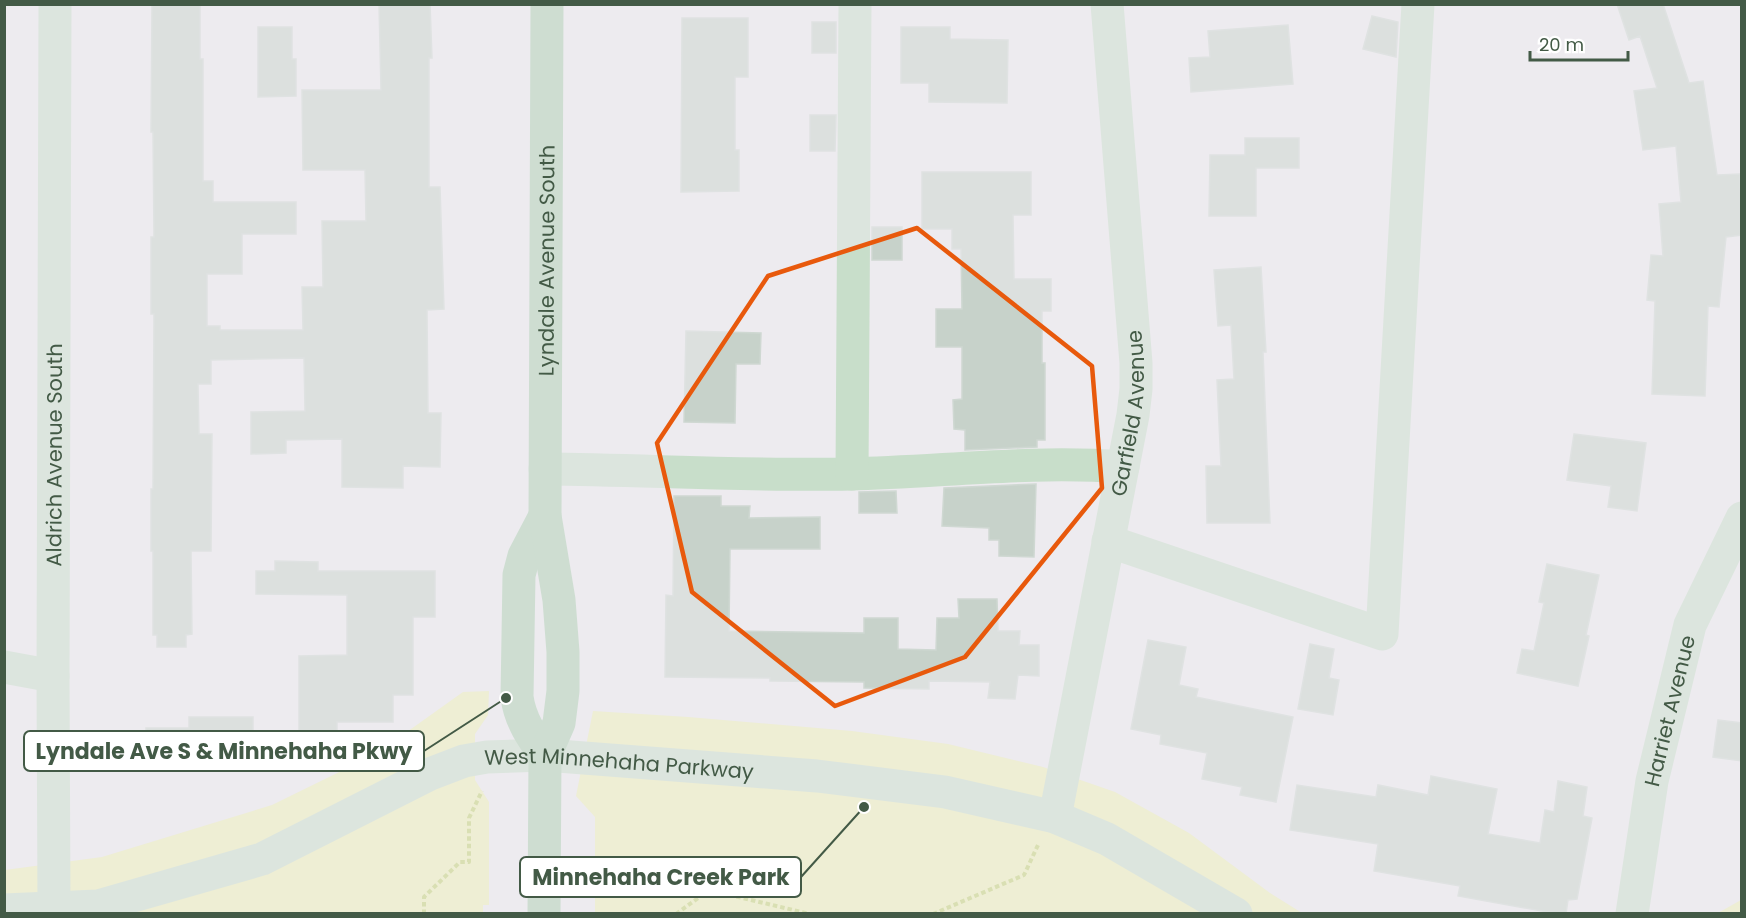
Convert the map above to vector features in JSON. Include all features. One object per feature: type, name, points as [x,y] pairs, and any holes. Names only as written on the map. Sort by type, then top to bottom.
[{"type":"main road","name":"Lyndale Avenue South","points":[[544,914],[545,755],[559,723],[563,691],[559,600],[545,516],[547,4]]},
{"type":"main road","name":"Lyndale Avenue South","points":[[545,516],[520,565],[518,586],[518,705],[522,720],[545,755]]},
{"type":"street","name":"Aldrich Avenue South","points":[[54,908],[55,4]]},
{"type":"street","points":[[852,474],[855,4]]},
{"type":"street","name":"Garfield Avenue","points":[[1047,831],[1108,541],[1135,399],[1136,363],[1107,4]]},
{"type":"street","points":[[1108,541],[1382,634],[1418,4]]},
{"type":"street","points":[[545,469],[624,469],[792,475],[1079,464],[1122,467]]},
{"type":"street","name":"Harriet Avenue","points":[[1632,914],[1652,781],[1690,625],[1742,518]]},
{"type":"street","points":[[4,667],[53,676]]},
{"type":"street","name":"West Minnehaha Parkway","points":[[4,910],[98,906],[262,859],[430,774],[464,761],[487,757],[545,755],[817,776],[945,792],[1047,831],[1107,839],[1236,914]]},
{"type":"path","points":[[424,914],[424,897],[460,862],[469,862],[469,818],[482,791]]},
{"type":"path","points":[[933,914],[1024,875],[1047,831]]},
{"type":"path","points":[[676,914],[705,893],[726,894],[810,914]]},
{"type":"highlighted area","points":[[917,228],[1092,366],[1102,488],[965,657],[835,706],[692,592],[657,443],[768,276]]},
{"type":"green space","points":[[489,691],[488,715],[475,734],[475,780],[489,802],[489,905],[483,905],[483,913],[5,914],[5,870],[102,857],[272,805],[376,754],[463,692]]},
{"type":"green space","points":[[593,711],[852,731],[948,744],[1043,767],[1115,792],[1189,833],[1270,893],[1302,913],[595,913],[595,817],[576,796]]},
{"type":"green space","points":[[1741,900],[1741,913],[1718,913]]},
{"type":"building","points":[[152,4],[200,4],[200,59],[203,59],[203,181],[213,181],[213,202],[296,202],[296,234],[242,234],[242,274],[207,274],[207,326],[220,326],[220,330],[303,330],[302,287],[323,287],[322,221],[366,221],[365,170],[303,170],[302,90],[381,90],[379,4],[430,4],[432,58],[429,58],[429,187],[440,187],[444,309],[427,310],[428,413],[441,413],[440,467],[403,466],[403,488],[342,487],[342,439],[286,440],[286,453],[251,454],[251,412],[305,411],[304,358],[211,360],[211,384],[198,384],[199,434],[212,434],[211,551],[191,551],[192,634],[186,635],[186,647],[157,647],[157,635],[153,635],[153,551],[151,551],[154,314],[151,314],[151,237],[154,237],[153,132],[151,132]]},
{"type":"building","points":[[1617,4],[1663,4],[1689,83],[1703,81],[1717,175],[1740,174],[1742,235],[1726,237],[1719,307],[1708,306],[1705,396],[1652,394],[1655,301],[1647,300],[1651,255],[1663,256],[1659,204],[1681,202],[1676,146],[1643,150],[1634,91],[1657,88],[1640,36],[1629,40]]},
{"type":"building","points":[[1372,16],[1398,22],[1396,57],[1363,49]]},
{"type":"building","points":[[682,18],[748,18],[748,77],[735,77],[735,150],[739,150],[739,191],[681,192]]},
{"type":"building","points":[[812,22],[836,22],[836,53],[812,53]]},
{"type":"building","points":[[1288,25],[1293,84],[1191,92],[1189,58],[1210,57],[1208,31]]},
{"type":"building","points":[[258,27],[292,27],[292,59],[296,59],[296,96],[258,97]]},
{"type":"building","points":[[901,27],[950,27],[950,39],[1008,40],[1007,103],[929,102],[929,83],[901,83]]},
{"type":"building","points":[[810,115],[836,115],[835,151],[810,151]]},
{"type":"building","points":[[1245,138],[1299,138],[1299,168],[1256,168],[1256,216],[1209,216],[1210,155],[1245,155]]},
{"type":"building","points":[[922,172],[1031,172],[1031,215],[1013,215],[1014,279],[1051,279],[1051,311],[1042,311],[1045,440],[1037,440],[1037,447],[965,450],[965,430],[954,429],[953,400],[962,399],[962,347],[936,347],[936,309],[962,309],[961,249],[952,249],[952,229],[922,229]]},
{"type":"building","points":[[872,227],[902,227],[902,260],[872,260]]},
{"type":"building","points":[[1261,267],[1266,352],[1263,352],[1270,523],[1207,523],[1206,466],[1221,466],[1217,380],[1234,379],[1231,325],[1218,326],[1214,270]]},
{"type":"building","points":[[686,331],[761,333],[760,364],[736,364],[735,423],[684,422]]},
{"type":"building","points":[[1574,434],[1646,443],[1637,511],[1608,507],[1611,486],[1567,480]]},
{"type":"building","points":[[1036,484],[1034,557],[999,556],[999,540],[989,540],[989,528],[942,526],[944,488]]},
{"type":"building","points":[[896,491],[897,513],[859,513],[859,492]]},
{"type":"building","points":[[674,496],[721,496],[721,506],[750,506],[749,518],[820,517],[820,549],[730,549],[729,631],[864,633],[864,618],[898,618],[898,649],[936,650],[937,618],[959,618],[958,599],[997,599],[998,631],[1020,631],[1019,645],[1039,645],[1039,676],[1018,675],[1015,699],[988,698],[990,682],[929,681],[929,689],[864,688],[864,682],[665,677],[666,595],[673,596]]},
{"type":"building","points":[[275,561],[318,562],[318,571],[435,571],[435,617],[413,617],[413,695],[393,695],[393,722],[337,722],[337,732],[299,732],[299,656],[347,655],[347,595],[256,594],[256,571],[275,571]]},
{"type":"building","points":[[1547,564],[1599,575],[1578,686],[1517,673],[1522,649],[1534,651],[1544,603],[1539,602]]},
{"type":"building","points":[[1148,640],[1186,647],[1179,685],[1198,689],[1196,697],[1293,717],[1276,802],[1240,795],[1242,787],[1202,779],[1207,753],[1160,744],[1161,735],[1131,729]]},
{"type":"building","points":[[1310,644],[1334,649],[1329,678],[1339,680],[1333,715],[1298,709]]},
{"type":"building","points":[[189,717],[253,717],[253,763],[146,763],[146,728],[189,728]]},
{"type":"building","points":[[1718,720],[1742,723],[1742,761],[1713,757]]},
{"type":"building","points":[[1431,776],[1497,789],[1488,834],[1540,843],[1545,810],[1554,812],[1558,781],[1587,787],[1583,816],[1592,818],[1577,899],[1568,900],[1566,914],[1458,896],[1460,886],[1374,871],[1378,844],[1290,830],[1297,785],[1376,797],[1378,785],[1428,795]]},
{"type":"place","name":"Lyndale Ave S & Minnehaha Pkwy","points":[[506,698]]},
{"type":"place","name":"Minnehaha Creek Park","points":[[864,807]]}]
